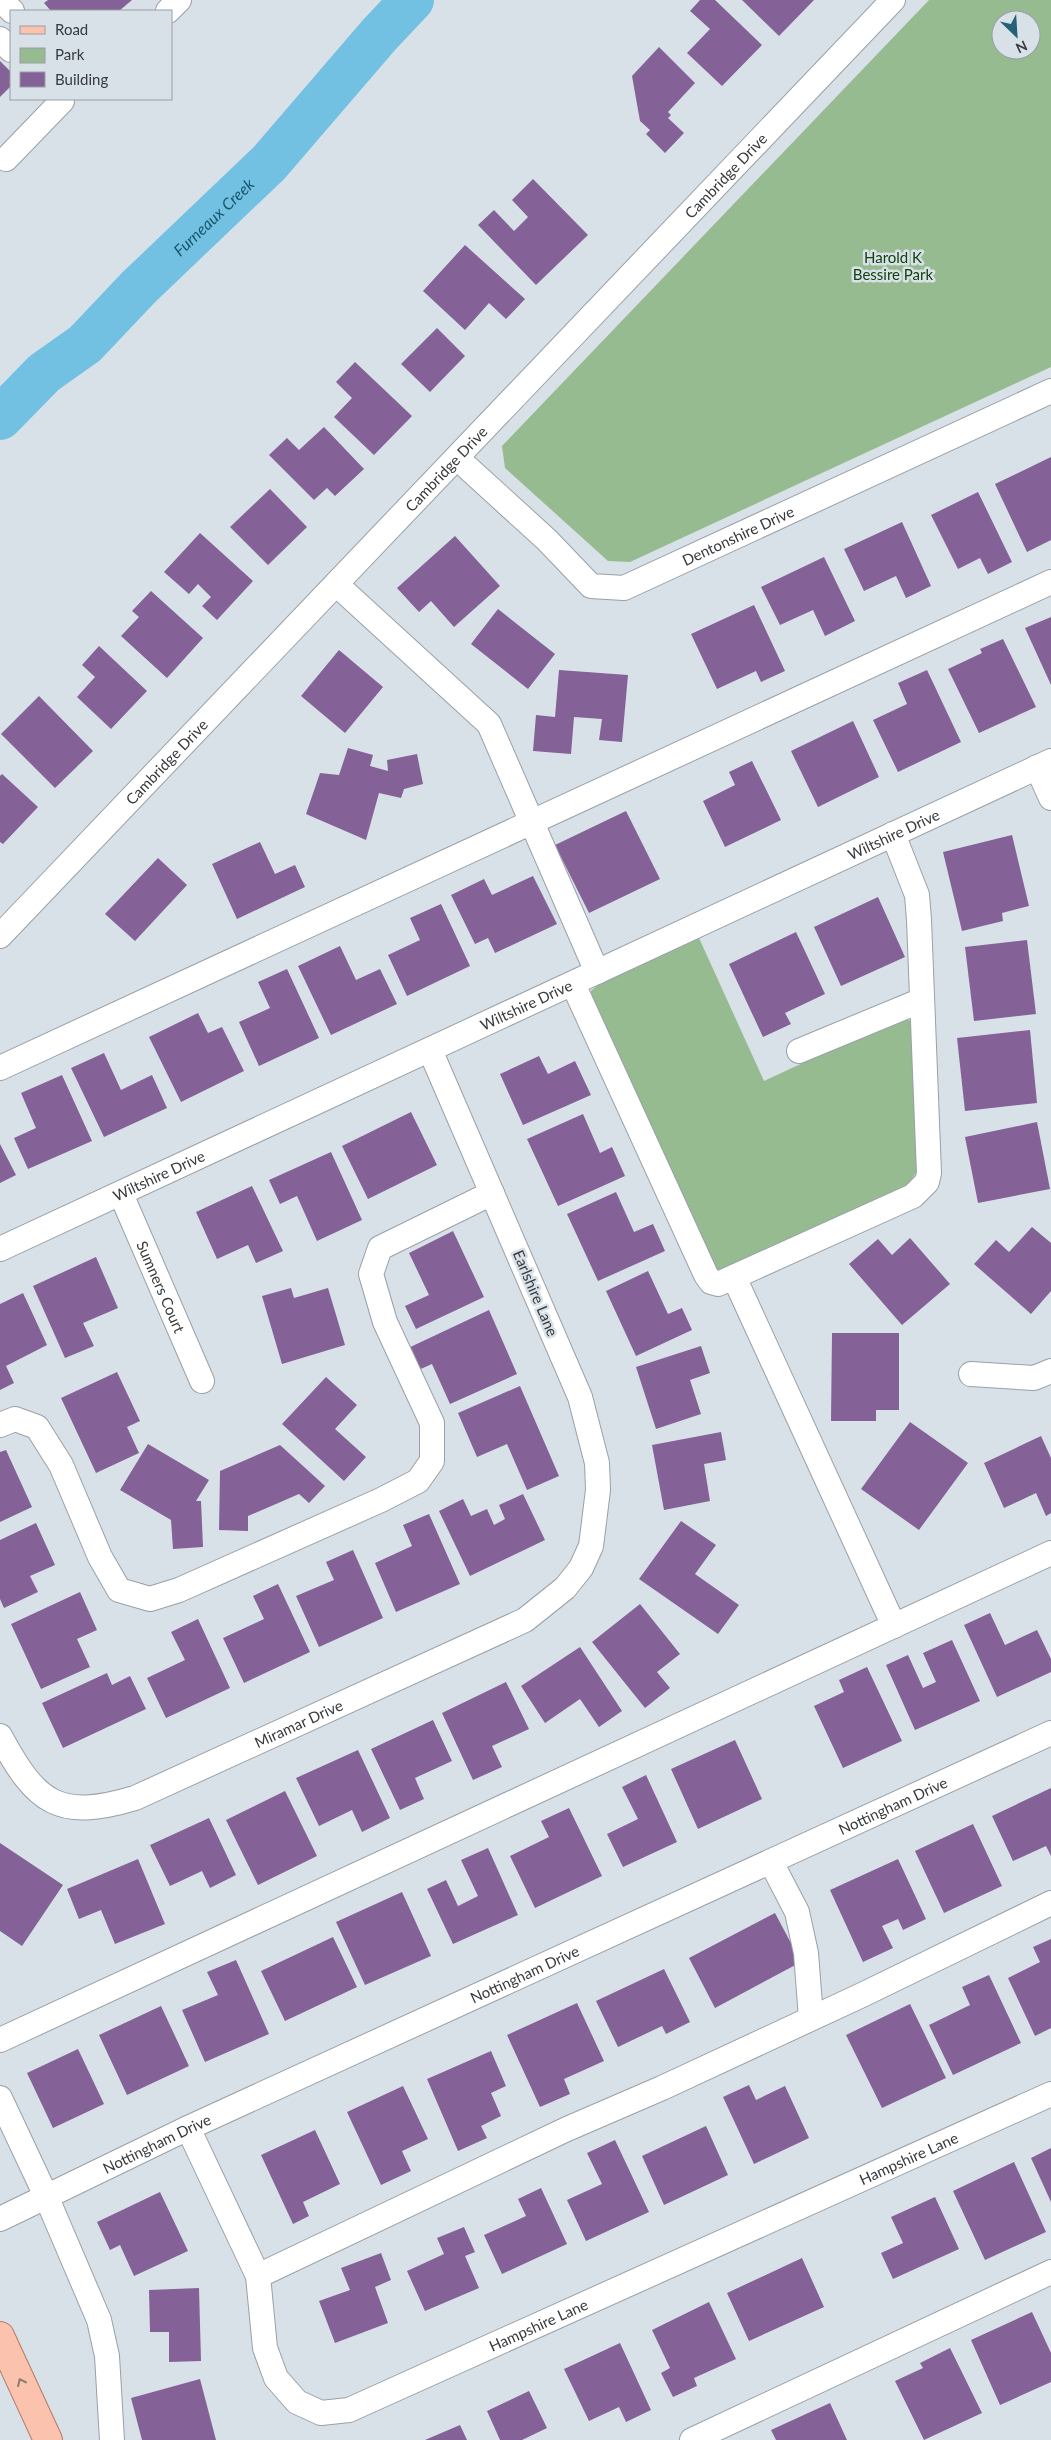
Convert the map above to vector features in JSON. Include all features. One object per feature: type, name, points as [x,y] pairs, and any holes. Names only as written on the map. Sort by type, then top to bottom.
[{"type":"main road","points":[[0,2336],[48,2440]]},
{"type":"street","points":[[1,0],[11,10]]},
{"type":"street","points":[[169,10],[179,0]]},
{"type":"street","name":"Cambridge Drive","points":[[0,936],[893,0]]},
{"type":"street","points":[[0,39],[10,49]]},
{"type":"street","points":[[6,159],[61,100]]},
{"type":"street","name":"Dentonshire Drive","points":[[456,458],[547,540],[591,586],[624,588],[1051,391]]},
{"type":"street","points":[[0,1068],[1051,582]]},
{"type":"street","points":[[336,584],[489,724],[597,972]]},
{"type":"street","points":[[1044,764],[1051,798]]},
{"type":"street","name":"Wiltshire Drive","points":[[0,1249],[1044,764]]},
{"type":"street","points":[[573,984],[706,1275],[711,1282],[718,1284],[913,1196],[927,1182],[929,1173],[917,895],[893,834]]},
{"type":"street","points":[[800,1051],[922,1000]]},
{"type":"street","name":"Earlshire Lane","points":[[430,1050],[580,1397],[597,1463],[598,1490],[591,1546]]},
{"type":"street","points":[[0,1425],[15,1419],[37,1427],[61,1465],[100,1557],[119,1590],[150,1599],[179,1590],[366,1507],[418,1481],[432,1461],[432,1423],[385,1322],[371,1274],[380,1248],[492,1193]]},
{"type":"street","name":"Sumners Court","points":[[121,1194],[202,1380]]},
{"type":"street","points":[[734,1277],[894,1626]]},
{"type":"street","points":[[971,1374],[1034,1378],[1051,1371]]},
{"type":"street","name":"Miramar Drive","points":[[0,1736],[16,1765],[31,1784],[50,1802],[68,1807],[105,1807],[135,1798],[525,1620],[565,1588],[581,1568],[591,1546]]},
{"type":"street","points":[[0,2040],[1051,1553]]},
{"type":"street","name":"Nottingham Drive","points":[[0,2219],[188,2128],[1051,1733]]},
{"type":"street","points":[[771,1862],[797,1912],[806,1953],[812,2018]]},
{"type":"street","points":[[258,2276],[567,2129],[812,2018],[1051,1903]]},
{"type":"street","name":"Hampshire Lane","points":[[188,2128],[258,2276],[265,2348],[276,2378],[297,2402],[321,2413],[348,2410],[1051,2094]]},
{"type":"street","points":[[0,2098],[46,2196],[99,2320],[107,2356],[112,2440]]},
{"type":"street","points":[[692,2440],[1051,2272]]},
{"type":"green space","name":"Harold K Bessire Park","points":[[929,0],[1051,0],[1051,367],[630,562],[608,561],[505,468],[502,446]]},
{"type":"green space","points":[[699,938],[764,1081],[897,1019],[906,1018],[916,1025],[924,1162],[901,1194],[717,1274],[592,1001],[591,991],[600,983]]},
{"type":"building","points":[[48,0],[132,0],[120,10],[50,10],[44,3]]},
{"type":"building","points":[[700,0],[715,0],[762,45],[722,86],[687,53],[710,29],[690,11]]},
{"type":"building","points":[[742,0],[814,0],[779,36]]},
{"type":"building","points":[[659,47],[695,83],[668,112],[671,115],[668,118],[684,133],[665,153],[646,134],[650,130],[640,121],[632,76]]},
{"type":"building","points":[[0,61],[10,71],[10,87],[0,97]]},
{"type":"building","points":[[533,179],[588,235],[536,285],[478,225],[494,210],[514,231],[528,217],[512,200]]},
{"type":"building","points":[[465,245],[525,299],[506,319],[489,303],[465,330],[423,291]]},
{"type":"building","points":[[437,328],[465,356],[430,392],[401,364]]},
{"type":"building","points":[[355,362],[412,416],[374,455],[334,417],[352,398],[336,382]]},
{"type":"building","points":[[324,427],[364,469],[335,496],[327,488],[314,500],[269,455],[287,438],[299,450]]},
{"type":"building","points":[[1051,457],[1051,540],[1027,552],[995,484]]},
{"type":"building","points":[[270,489],[307,527],[268,565],[230,527]]},
{"type":"building","points":[[978,492],[1012,562],[988,574],[980,558],[958,569],[931,515]]},
{"type":"building","points":[[902,522],[931,586],[906,598],[896,576],[864,591],[844,549]]},
{"type":"building","points":[[200,533],[253,581],[217,620],[202,606],[211,597],[198,584],[189,594],[164,572]]},
{"type":"building","points":[[455,536],[500,586],[454,627],[431,601],[419,612],[397,588]]},
{"type":"building","points":[[824,557],[855,621],[825,636],[813,610],[780,625],[761,587]]},
{"type":"building","points":[[151,591],[203,638],[167,678],[121,636],[139,617],[132,611]]},
{"type":"building","points":[[754,605],[785,671],[761,682],[756,671],[717,689],[691,634]]},
{"type":"building","points":[[498,609],[555,654],[528,689],[471,644]]},
{"type":"building","points":[[1051,617],[1051,685],[1025,628]]},
{"type":"building","points":[[1003,639],[1036,707],[979,733],[948,669],[982,653],[980,649]]},
{"type":"building","points":[[99,646],[147,691],[111,729],[77,697],[95,677],[82,665]]},
{"type":"building","points":[[339,650],[383,687],[345,733],[301,696]]},
{"type":"building","points":[[559,670],[628,675],[622,742],[599,740],[602,719],[574,717],[571,754],[533,751],[536,715],[555,717]]},
{"type":"building","points":[[927,670],[961,742],[898,772],[873,720],[907,704],[898,683]]},
{"type":"building","points":[[39,696],[93,751],[55,788],[1,734]]},
{"type":"building","points":[[853,721],[879,777],[818,807],[791,751]]},
{"type":"building","points":[[348,748],[373,755],[370,766],[388,771],[387,760],[417,754],[423,784],[404,789],[401,798],[379,793],[366,840],[306,814],[320,773],[339,775]]},
{"type":"building","points":[[752,761],[781,820],[725,847],[703,801],[735,785],[729,772]]},
{"type":"building","points":[[2,774],[38,807],[3,844],[0,842],[0,776]]},
{"type":"building","points":[[626,811],[660,879],[589,913],[555,845]]},
{"type":"building","points":[[1012,835],[1029,906],[1002,913],[1003,921],[962,931],[943,852]]},
{"type":"building","points":[[260,842],[275,874],[295,865],[305,887],[237,919],[212,864]]},
{"type":"building","points":[[158,858],[187,885],[135,941],[105,914]]},
{"type":"building","points":[[533,876],[557,924],[495,953],[488,938],[475,944],[451,895],[484,879],[492,895]]},
{"type":"building","points":[[878,897],[905,957],[841,986],[814,927]]},
{"type":"building","points":[[441,904],[470,966],[407,996],[388,955],[420,940],[410,918]]},
{"type":"building","points":[[796,932],[825,994],[785,1013],[791,1024],[763,1037],[729,964]]},
{"type":"building","points":[[1027,940],[1036,1014],[974,1021],[965,947]]},
{"type":"building","points":[[340,946],[356,980],[380,969],[397,1004],[331,1035],[298,966]]},
{"type":"building","points":[[287,969],[319,1038],[259,1066],[239,1022],[270,1008],[258,982]]},
{"type":"building","points":[[198,1013],[208,1033],[222,1027],[244,1071],[181,1102],[149,1037]]},
{"type":"building","points":[[1030,1030],[1037,1103],[965,1111],[957,1038]]},
{"type":"building","points":[[104,1053],[121,1090],[152,1075],[167,1108],[104,1137],[71,1068]]},
{"type":"building","points":[[539,1056],[548,1074],[575,1061],[591,1095],[523,1125],[500,1074]]},
{"type":"building","points":[[62,1075],[92,1141],[28,1169],[14,1138],[36,1128],[21,1093]]},
{"type":"building","points":[[411,1112],[437,1165],[368,1199],[342,1146]]},
{"type":"building","points":[[583,1114],[600,1153],[612,1147],[625,1176],[558,1206],[527,1139]]},
{"type":"building","points":[[1037,1122],[1050,1189],[978,1203],[965,1137]]},
{"type":"building","points":[[0,1144],[16,1175],[0,1183]]},
{"type":"building","points":[[331,1152],[362,1220],[317,1241],[297,1196],[280,1204],[269,1180]]},
{"type":"building","points":[[252,1186],[283,1251],[256,1263],[248,1245],[217,1259],[196,1212]]},
{"type":"building","points":[[616,1192],[634,1232],[653,1224],[665,1251],[598,1281],[567,1214]]},
{"type":"building","points":[[1032,1227],[1051,1243],[1051,1291],[1031,1314],[974,1264],[996,1240],[1009,1252]]},
{"type":"building","points":[[453,1231],[484,1297],[416,1329],[405,1306],[429,1295],[409,1253]]},
{"type":"building","points":[[910,1238],[950,1284],[902,1325],[849,1264],[878,1239],[892,1255]]},
{"type":"building","points":[[96,1257],[118,1308],[83,1323],[94,1346],[65,1358],[33,1286]]},
{"type":"building","points":[[648,1271],[668,1314],[682,1308],[692,1330],[636,1356],[606,1291]]},
{"type":"building","points":[[291,1288],[294,1298],[328,1288],[345,1345],[282,1364],[262,1296]]},
{"type":"building","points":[[23,1293],[47,1345],[6,1366],[14,1383],[0,1390],[0,1304]]},
{"type":"building","points":[[489,1310],[517,1374],[450,1404],[432,1364],[414,1372],[404,1350]]},
{"type":"building","points":[[832,1333],[899,1333],[899,1410],[876,1410],[876,1421],[831,1421]]},
{"type":"building","points":[[701,1346],[710,1373],[690,1380],[701,1414],[656,1429],[636,1367]]},
{"type":"building","points":[[117,1372],[140,1421],[127,1427],[139,1453],[96,1473],[61,1398]]},
{"type":"building","points":[[326,1377],[357,1405],[335,1429],[366,1457],[344,1481],[282,1424]]},
{"type":"building","points":[[520,1386],[559,1476],[527,1490],[507,1444],[477,1457],[458,1413]]},
{"type":"building","points":[[910,1422],[968,1463],[919,1530],[861,1489]]},
{"type":"building","points":[[721,1432],[726,1460],[704,1464],[710,1501],[664,1510],[652,1445]]},
{"type":"building","points":[[1041,1436],[1051,1458],[1051,1513],[1046,1516],[1036,1493],[1004,1508],[984,1463]]},
{"type":"building","points":[[148,1444],[209,1480],[196,1501],[201,1501],[203,1547],[173,1549],[171,1520],[120,1490]]},
{"type":"building","points":[[280,1445],[325,1486],[309,1503],[299,1494],[248,1516],[248,1531],[219,1530],[220,1471]]},
{"type":"building","points":[[6,1450],[32,1507],[0,1522],[0,1452]]},
{"type":"building","points":[[523,1494],[545,1540],[470,1576],[439,1511],[463,1499],[471,1516],[487,1509],[494,1525],[505,1519],[499,1505]]},
{"type":"building","points":[[429,1514],[460,1584],[396,1612],[375,1563],[412,1546],[403,1525]]},
{"type":"building","points":[[681,1521],[716,1545],[695,1574],[739,1605],[718,1634],[639,1579]]},
{"type":"building","points":[[36,1523],[55,1565],[30,1576],[38,1592],[4,1608],[0,1599],[0,1540]]},
{"type":"building","points":[[353,1550],[383,1618],[319,1647],[296,1596],[334,1580],[326,1562]]},
{"type":"building","points":[[278,1584],[310,1652],[244,1683],[223,1638],[264,1619],[253,1596]]},
{"type":"building","points":[[80,1592],[97,1630],[77,1639],[90,1667],[41,1689],[11,1624]]},
{"type":"building","points":[[640,1604],[680,1654],[657,1672],[670,1688],[645,1708],[592,1642]]},
{"type":"building","points":[[990,1613],[1005,1645],[1037,1630],[1051,1659],[1051,1672],[997,1697],[964,1625]]},
{"type":"building","points":[[198,1619],[230,1688],[166,1718],[147,1678],[185,1660],[171,1632]]},
{"type":"building","points":[[952,1640],[980,1701],[915,1730],[886,1665],[908,1655],[923,1688],[936,1682],[923,1653]]},
{"type":"building","points":[[580,1647],[622,1711],[599,1727],[580,1699],[545,1723],[521,1686]]},
{"type":"building","points":[[867,1667],[902,1741],[843,1768],[814,1706],[844,1692],[839,1680]]},
{"type":"building","points":[[107,1673],[112,1685],[130,1676],[146,1709],[63,1748],[42,1703]]},
{"type":"building","points":[[506,1682],[529,1729],[492,1746],[502,1767],[473,1780],[442,1713]]},
{"type":"building","points":[[433,1720],[452,1761],[415,1778],[424,1799],[400,1810],[371,1749]]},
{"type":"building","points":[[735,1740],[762,1799],[698,1829],[671,1769]]},
{"type":"building","points":[[358,1750],[390,1818],[362,1832],[352,1810],[319,1826],[296,1778]]},
{"type":"building","points":[[646,1775],[677,1842],[623,1867],[607,1834],[638,1819],[622,1787]]},
{"type":"building","points":[[1051,1788],[1051,1856],[1046,1846],[1013,1861],[992,1816]]},
{"type":"building","points":[[285,1791],[317,1856],[258,1885],[226,1820]]},
{"type":"building","points":[[569,1808],[602,1876],[535,1908],[510,1856],[549,1837],[541,1821]]},
{"type":"building","points":[[209,1818],[236,1875],[210,1888],[202,1871],[170,1886],[150,1845]]},
{"type":"building","points":[[973,1824],[1002,1886],[944,1913],[915,1851]]},
{"type":"building","points":[[0,1843],[63,1885],[22,1946],[0,1931]]},
{"type":"building","points":[[488,1848],[518,1915],[453,1944],[427,1889],[446,1880],[458,1906],[478,1896],[461,1860]]},
{"type":"building","points":[[138,1859],[165,1924],[115,1944],[101,1910],[79,1919],[67,1889]]},
{"type":"building","points":[[898,1859],[926,1919],[903,1930],[898,1919],[882,1926],[893,1948],[863,1962],[830,1890]]},
{"type":"building","points":[[402,1892],[431,1956],[365,1985],[336,1922]]},
{"type":"building","points":[[775,1913],[801,1962],[715,2008],[689,1958]]},
{"type":"building","points":[[333,1937],[357,1987],[285,2021],[261,1971]]},
{"type":"building","points":[[1051,1939],[1051,2028],[1035,2036],[1008,1978],[1040,1962],[1033,1947]]},
{"type":"building","points":[[236,1960],[269,2034],[205,2062],[182,2010],[218,1995],[207,1972]]},
{"type":"building","points":[[664,1969],[690,2022],[666,2034],[662,2026],[618,2047],[596,2001]]},
{"type":"building","points":[[989,1975],[1021,2043],[953,2075],[929,2025],[970,2005],[962,1987]]},
{"type":"building","points":[[577,2003],[604,2061],[564,2079],[570,2094],[540,2107],[507,2035]]},
{"type":"building","points":[[910,2004],[946,2078],[882,2108],[846,2035]]},
{"type":"building","points":[[161,2006],[189,2066],[127,2095],[99,2035]]},
{"type":"building","points":[[78,2049],[104,2104],[53,2128],[27,2073]]},
{"type":"building","points":[[491,2051],[506,2086],[491,2093],[501,2116],[481,2126],[487,2138],[458,2151],[427,2079]]},
{"type":"building","points":[[749,2085],[756,2100],[785,2086],[809,2138],[754,2164],[723,2097]]},
{"type":"building","points":[[403,2086],[428,2139],[402,2151],[411,2171],[381,2185],[347,2112]]},
{"type":"building","points":[[706,2126],[728,2175],[664,2205],[642,2156]]},
{"type":"building","points":[[315,2130],[340,2184],[303,2202],[309,2216],[293,2224],[261,2155]]},
{"type":"building","points":[[615,2140],[649,2212],[586,2241],[567,2200],[602,2184],[587,2153]]},
{"type":"building","points":[[1051,2148],[1051,2202],[1031,2158]]},
{"type":"building","points":[[1014,2162],[1046,2232],[985,2260],[953,2191]]},
{"type":"building","points":[[541,2188],[567,2244],[502,2274],[484,2235],[526,2216],[518,2199]]},
{"type":"building","points":[[160,2192],[188,2251],[134,2276],[120,2245],[110,2250],[97,2222]]},
{"type":"building","points":[[935,2197],[959,2249],[893,2279],[881,2253],[903,2243],[891,2217]]},
{"type":"building","points":[[464,2227],[475,2252],[465,2256],[479,2288],[425,2311],[407,2271],[444,2254],[437,2238]]},
{"type":"building","points":[[381,2253],[391,2280],[375,2287],[388,2323],[335,2343],[319,2301],[350,2290],[341,2268]]},
{"type":"building","points":[[802,2258],[824,2307],[749,2341],[727,2293]]},
{"type":"building","points":[[199,2288],[201,2361],[169,2362],[169,2332],[150,2332],[149,2290]]},
{"type":"building","points":[[709,2302],[736,2359],[694,2378],[697,2386],[673,2397],[661,2373],[670,2368],[652,2330]]},
{"type":"building","points":[[1032,2312],[1051,2353],[1051,2382],[1000,2405],[971,2340]]},
{"type":"building","points":[[620,2343],[651,2410],[626,2422],[619,2407],[589,2421],[564,2369]]},
{"type":"building","points":[[950,2348],[982,2413],[924,2440],[895,2381],[923,2368],[920,2363]]},
{"type":"building","points":[[200,2379],[216,2440],[142,2440],[131,2398]]},
{"type":"building","points":[[529,2391],[547,2428],[522,2440],[500,2440],[487,2411]]},
{"type":"building","points":[[830,2403],[847,2440],[776,2440],[771,2430]]},
{"type":"building","points":[[460,2425],[467,2440],[425,2440]]},
{"type":"waterway","name":"Furneaux Creek","points":[[0,418],[44,373],[85,344],[139,287],[269,163],[379,35],[412,0]]}]
